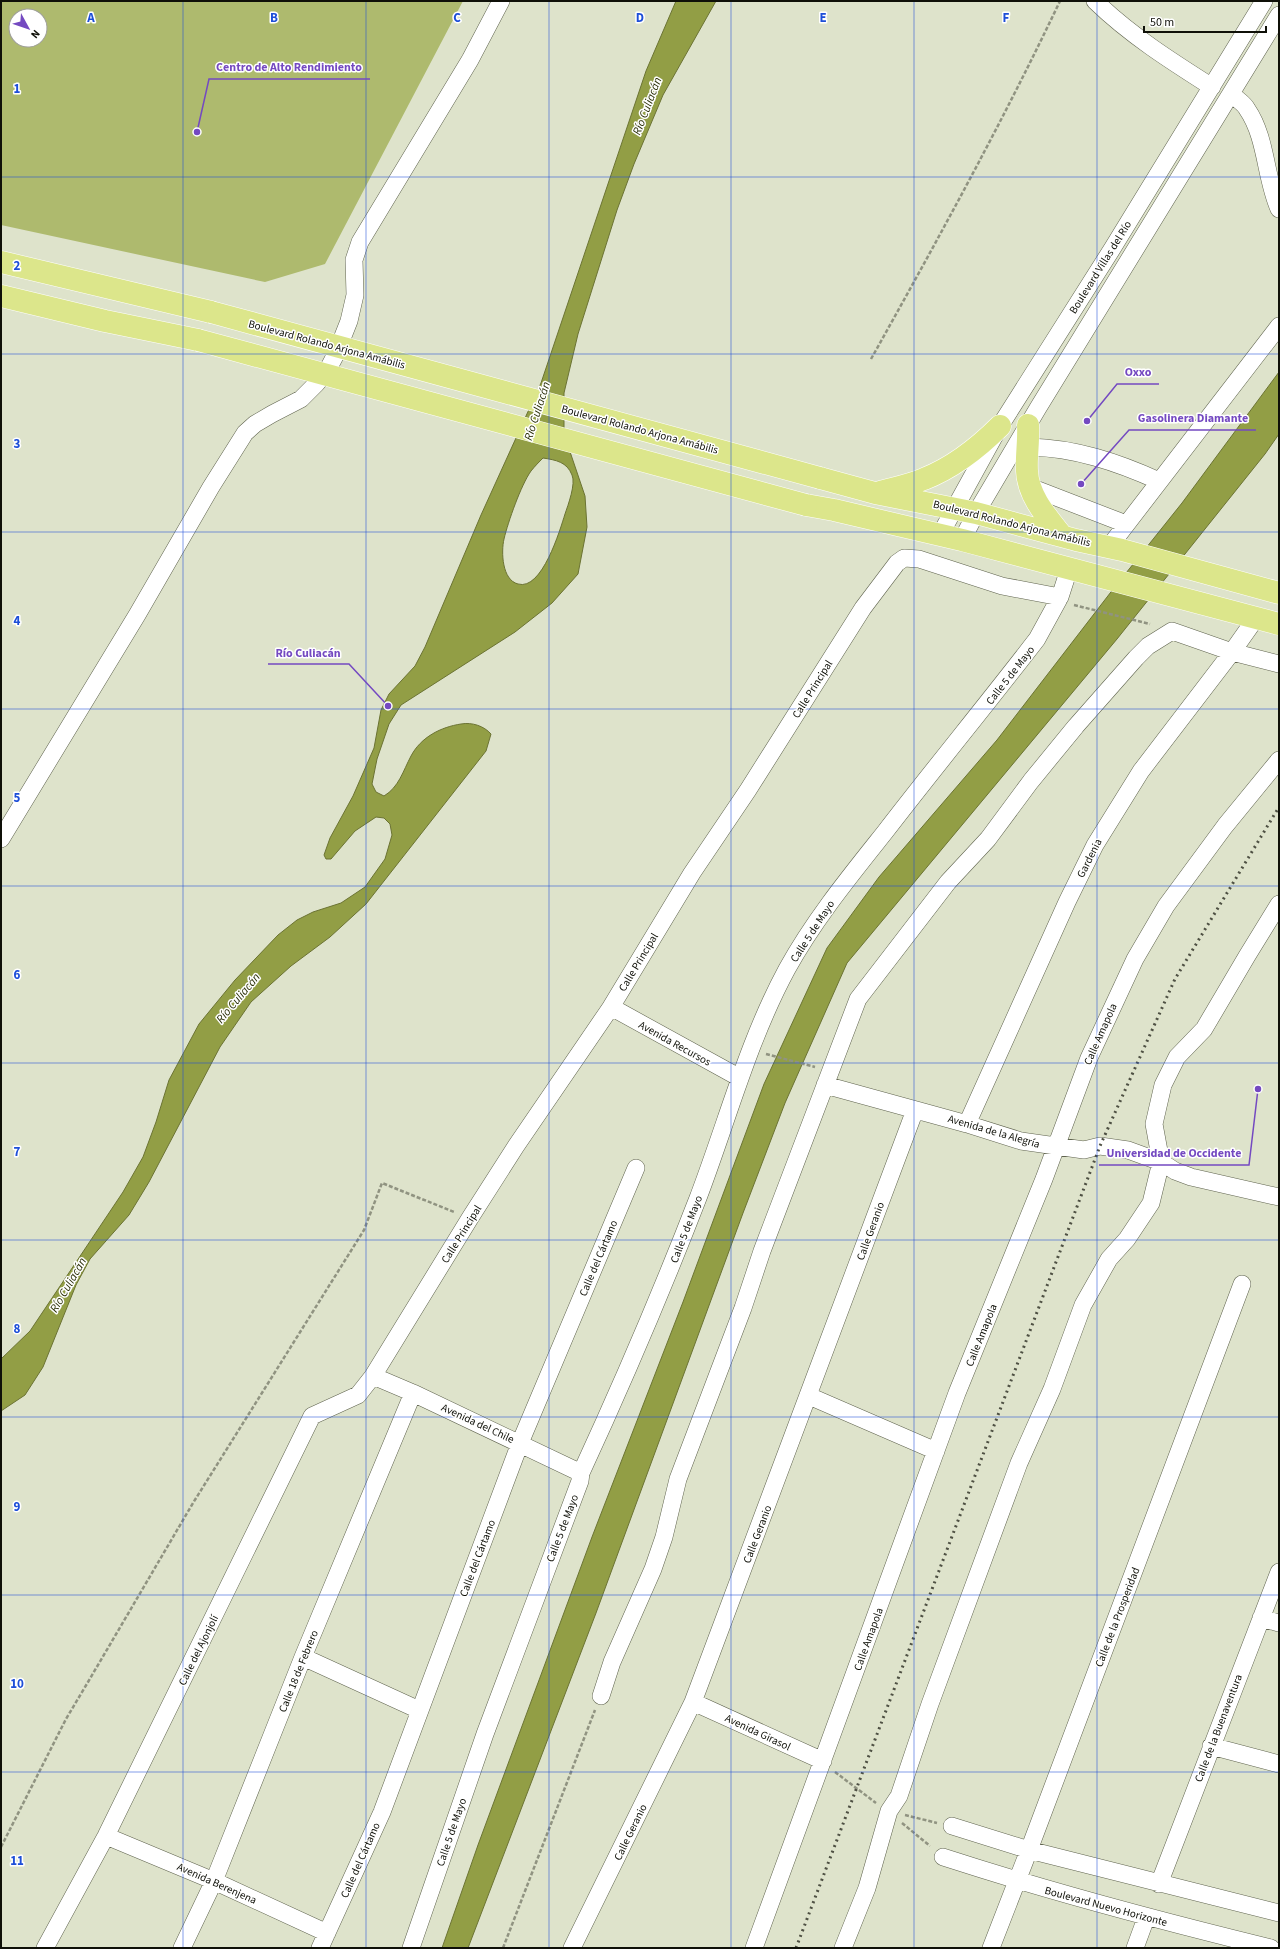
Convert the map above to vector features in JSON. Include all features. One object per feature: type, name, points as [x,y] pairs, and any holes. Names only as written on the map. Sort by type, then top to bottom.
[{"type":"main road","name":"Boulevard Rolando Arjona Amábilis","points":[[1,262],[211,312],[875,493],[966,510],[1062,536],[1116,548],[1198,572],[1279,593]]},
{"type":"main road","points":[[1,296],[105,321],[198,340],[806,505],[834,510],[962,540],[1279,624]]},
{"type":"main road","points":[[1033,416],[1027,472],[1030,487],[1043,511],[1062,536]]},
{"type":"main road","points":[[875,493],[925,479],[953,464],[986,440],[1000,426]]},
{"type":"street","points":[[1,840],[138,615],[211,486],[245,433],[255,424],[301,399],[327,371],[349,321],[355,294],[354,260],[360,242],[470,60],[501,1]]},
{"type":"street","points":[[1095,1],[1116,21],[1163,56],[1212,87]]},
{"type":"street","name":"Boulevard Villas del Río","points":[[962,540],[966,510],[1000,426],[1212,87],[1264,1]]},
{"type":"street","name":"Boulevard Villas del Río","points":[[940,535],[966,510],[1033,416],[1279,16]]},
{"type":"street","points":[[1232,94],[1247,108],[1256,127],[1274,196],[1279,209]]},
{"type":"street","points":[[1116,548],[1126,524],[1279,326]]},
{"type":"street","points":[[1019,397],[1033,416]]},
{"type":"street","points":[[1029,447],[1055,448],[1104,460],[1123,465],[1159,481]]},
{"type":"street","points":[[1030,487],[1126,524]]},
{"type":"street","name":"Calle Principal","points":[[373,1376],[516,1146],[611,1007],[692,873],[748,790],[863,608],[897,562],[904,558],[910,558],[932,562],[1002,586],[1066,600]]},
{"type":"street","name":"Calle 5 de Mayo","points":[[411,1948],[485,1734],[577,1489],[581,1473],[623,1382],[667,1277],[699,1195],[740,1078],[770,1004],[786,971],[807,936],[840,888],[1038,639],[1066,600],[1069,569]]},
{"type":"street","name":"Gardenia","points":[[967,1124],[1067,902],[1095,845],[1141,771],[1232,652],[1256,618]]},
{"type":"street","points":[[601,1696],[612,1662],[653,1569],[664,1537],[678,1479],[743,1308],[762,1251],[824,1085],[858,999],[870,981],[948,882],[988,839],[1031,781],[1116,680],[1148,646],[1172,631],[1232,652],[1279,664]]},
{"type":"street","name":"Calle Amapola","points":[[754,1948],[957,1393],[1018,1245],[1089,1058],[1135,959],[1147,937],[1185,880],[1230,820],[1279,760]]},
{"type":"street","points":[[843,1948],[867,1888],[889,1811],[899,1796],[930,1704],[1019,1464],[1052,1389],[1083,1305],[1109,1259],[1127,1239],[1151,1203],[1161,1162],[1154,1124],[1163,1085],[1177,1058],[1204,1029],[1246,956],[1279,904]]},
{"type":"street","name":"Avenida Recursos","points":[[611,1007],[740,1078]]},
{"type":"street","name":"Avenida de la Alegría","points":[[824,1085],[967,1124],[1021,1141],[1084,1150],[1100,1146],[1128,1150],[1161,1162],[1191,1177],[1279,1197]]},
{"type":"street","name":"Calle Geranio","points":[[572,1948],[693,1702],[915,1110]]},
{"type":"street","name":"Calle del Cártamo","points":[[323,1941],[382,1812],[520,1443],[636,1168]]},
{"type":"street","name":"Calle de la Prosperidad","points":[[991,1948],[1030,1850],[1242,1284]]},
{"type":"street","name":"Avenida del Chile","points":[[373,1376],[413,1393],[581,1473]]},
{"type":"street","name":"Calle del Ajonjolí","points":[[45,1948],[106,1836],[312,1416],[358,1395],[373,1376]]},
{"type":"street","name":"Calle 18 de Febrero","points":[[182,1948],[214,1881],[303,1657],[413,1393]]},
{"type":"street","points":[[809,1396],[936,1451]]},
{"type":"street","name":"Calle de la Buenaventura","points":[[1159,1884],[1279,1572]]},
{"type":"street","points":[[1261,1618],[1279,1622]]},
{"type":"street","points":[[303,1657],[419,1710]]},
{"type":"street","name":"Avenida Girasol","points":[[693,1702],[823,1761]]},
{"type":"street","points":[[1211,1746],[1279,1764]]},
{"type":"street","points":[[952,1826],[1030,1850],[1159,1884],[1279,1913]]},
{"type":"street","name":"Avenida Berenjena","points":[[106,1836],[214,1881],[323,1941]]},
{"type":"street","name":"Boulevard Nuevo Horizonte","points":[[943,1857],[1017,1881],[1146,1918],[1271,1948]]},
{"type":"street","points":[[1135,1948],[1146,1918]]},
{"type":"path","points":[[872,359],[936,243],[1022,81],[1060,1]]},
{"type":"path","points":[[1066,600],[1152,625]]},
{"type":"path","points":[[768,1054],[819,1068]]},
{"type":"path","points":[[1,1847],[66,1719],[193,1503],[364,1230],[382,1183],[470,1218]]},
{"type":"path","points":[[503,1948],[601,1696]]},
{"type":"path","points":[[889,1811],[952,1826]]},
{"type":"shaded area","points":[[1,1],[463,1],[325,264],[265,282],[1,225]]},
{"type":"water","points":[[676,1],[716,1],[663,95],[634,164],[617,210],[578,334],[564,393],[564,434],[585,496],[587,527],[578,574],[552,603],[515,632],[401,705],[389,724],[377,759],[372,784],[376,792],[384,796],[389,792],[397,783],[415,749],[426,738],[439,730],[461,724],[478,725],[491,734],[486,751],[366,904],[330,937],[291,966],[251,1002],[220,1047],[149,1182],[129,1215],[90,1259],[76,1285],[43,1367],[25,1395],[1,1411],[1,1359],[30,1331],[123,1192],[143,1157],[169,1080],[199,1024],[235,980],[278,935],[297,920],[313,912],[341,903],[365,887],[385,859],[392,835],[390,824],[384,818],[376,817],[355,831],[331,859],[326,859],[324,855],[330,838],[353,796],[374,748],[381,710],[389,694],[415,666],[425,647],[481,515],[541,383],[646,71]],"holes":[[[543,458],[564,464],[572,475],[573,484],[563,522],[549,558],[535,578],[527,584],[518,584],[509,577],[504,565],[504,539],[508,523],[523,485],[532,469]]]},
{"type":"water","points":[[1279,372],[1279,434],[1265,454],[1117,639],[847,963],[785,1103],[596,1613],[468,1948],[442,1948],[478,1845],[592,1537],[683,1302],[764,1084],[827,948],[879,877],[997,740],[1114,588],[1182,503]]},
{"type":"railway","points":[[796,1948],[1100,1146],[1175,979],[1279,807]]},
{"type":"place","name":"Centro de Alto Rendimiento","points":[[197,132]]},
{"type":"place","name":"Oxxo","points":[[1087,421]]},
{"type":"place","name":"Gasolinera Diamante","points":[[1081,484]]},
{"type":"place","name":"Río Culiacán","points":[[388,706]]},
{"type":"place","name":"Universidad de Occidente","points":[[1258,1089]]}]
